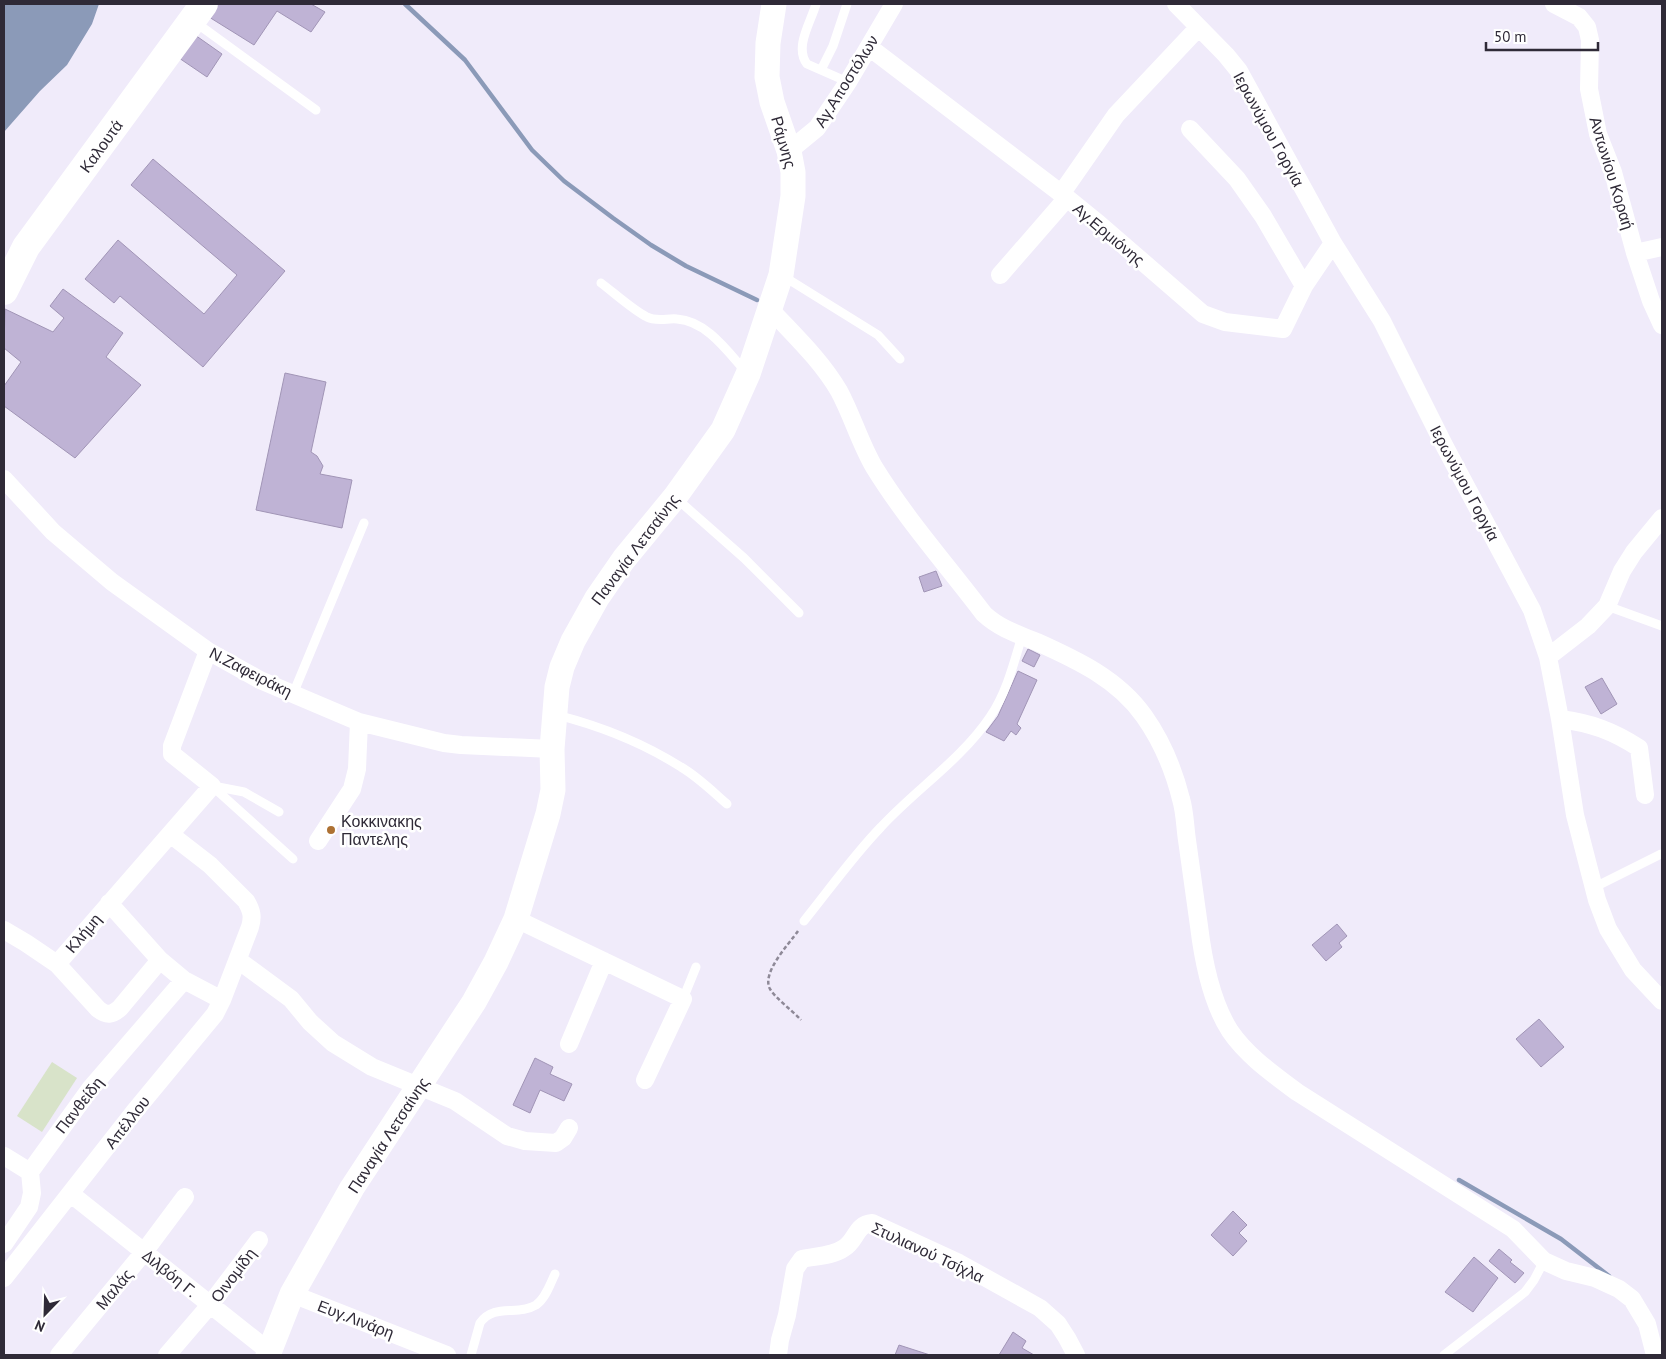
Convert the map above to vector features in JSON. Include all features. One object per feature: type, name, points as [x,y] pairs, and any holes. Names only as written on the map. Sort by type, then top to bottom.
[{"type":"main road","name":"Ράμνης","points":[[770,309],[781,275],[793,196],[793,172],[789,150],[772,102],[767,77],[768,43],[774,4]]},
{"type":"main road","name":"Καλουτά","points":[[4,290],[26,247],[198,12]]},
{"type":"main road","name":"Παναγία Λετσαίνης","points":[[269,1354],[292,1294],[352,1188],[474,1002],[496,962],[516,919],[548,814],[553,790],[552,749],[554,714],[557,687],[562,667],[584,622],[624,559],[675,497],[722,430],[748,374],[770,309]]},
{"type":"street","name":"Αγ.Αποστόλων","points":[[789,150],[817,128],[848,82],[894,4]]},
{"type":"street","name":"Ιερωνύμου Γοργία","points":[[1176,4],[1239,71],[1333,243],[1382,321],[1444,445],[1532,610],[1548,657],[1575,815],[1594,888],[1608,929],[1633,970],[1661,998]]},
{"type":"street","name":"Αντωνίου Κοραή","points":[[1554,4],[1580,17],[1587,27],[1590,40],[1589,90],[1598,134],[1613,172],[1635,253],[1651,301],[1662,325]]},
{"type":"street","points":[[1000,275],[1064,196],[1116,115],[1198,28]]},
{"type":"street","name":"Αγ.Ερμιόνης","points":[[869,47],[1064,196],[1203,314],[1225,322],[1284,329],[1304,286],[1333,243]]},
{"type":"street","points":[[1190,129],[1237,179],[1263,216],[1304,286]]},
{"type":"street","points":[[1635,253],[1662,247]]},
{"type":"street","points":[[770,309],[818,361],[838,390],[873,465],[894,497],[984,614],[998,625],[1067,656],[1114,683],[1145,718],[1172,770],[1182,801],[1205,964],[1222,1016],[1230,1031],[1239,1042],[1256,1060],[1297,1092],[1513,1229],[1544,1261],[1566,1270],[1595,1278],[1619,1289],[1632,1299],[1647,1324],[1655,1355]]},
{"type":"street","name":"Ν.Ζαφειράκη","points":[[4,479],[53,532],[112,582],[208,651],[260,680],[359,722],[461,745],[552,749]]},
{"type":"street","points":[[1548,657],[1588,626],[1607,606],[1622,571],[1634,552],[1662,518]]},
{"type":"street","points":[[208,651],[172,746],[172,754],[212,786]]},
{"type":"street","points":[[1560,719],[1586,722],[1597,726],[1639,748],[1646,794]]},
{"type":"street","points":[[318,841],[352,789],[357,769],[359,722]]},
{"type":"street","name":"Κλήμη","points":[[57,964],[212,786]]},
{"type":"street","name":"Απέλλου","points":[[4,1278],[134,1112],[215,1014],[250,928],[251,909],[246,902],[210,865],[170,834]]},
{"type":"street","points":[[109,903],[160,960],[184,980],[222,1000]]},
{"type":"street","points":[[516,919],[683,999],[645,1080]]},
{"type":"street","points":[[4,930],[26,942],[57,964],[103,1013],[113,1014],[120,1008],[160,960]]},
{"type":"street","points":[[238,960],[291,999],[310,1022],[333,1043],[372,1068],[455,1101],[506,1136],[525,1141],[556,1143],[563,1138],[569,1128]]},
{"type":"street","points":[[569,1044],[604,961]]},
{"type":"street","name":"Πανθείδη","points":[[30,1172],[90,1089],[184,980]]},
{"type":"street","points":[[4,1156],[30,1172],[32,1193],[29,1207],[4,1244]]},
{"type":"street","name":"Διλβόη Γ.","points":[[71,1194],[210,1304],[269,1354]]},
{"type":"street","name":"Μαλάς","points":[[60,1355],[144,1252],[185,1197]]},
{"type":"street","name":"Στυλιανού Τσίχλα","points":[[778,1355],[795,1269],[798,1263],[802,1259],[839,1251],[846,1247],[860,1227],[865,1223],[872,1222],[959,1263],[1040,1308],[1058,1324],[1076,1355]]},
{"type":"street","name":"Οινομίδη","points":[[167,1355],[260,1240]]},
{"type":"street","name":"Ευγ.Λινάρη","points":[[292,1294],[448,1355]]},
{"type":"lane","points":[[816,4],[801,50],[803,58],[807,64],[848,82]]},
{"type":"lane","points":[[821,70],[847,4]]},
{"type":"lane","points":[[198,12],[316,110]]},
{"type":"lane","points":[[781,275],[878,335],[900,359]]},
{"type":"lane","points":[[601,283],[647,318],[678,318],[705,330],[717,340],[748,374]]},
{"type":"lane","points":[[675,497],[744,558],[799,613]]},
{"type":"lane","points":[[293,694],[364,523]]},
{"type":"lane","points":[[1607,606],[1662,626]]},
{"type":"lane","points":[[804,921],[881,827],[930,780],[959,756],[991,716],[999,702],[1022,636]]},
{"type":"lane","points":[[554,714],[583,722],[634,742],[681,767],[702,782],[726,804]]},
{"type":"lane","points":[[212,786],[244,792],[279,812]]},
{"type":"lane","points":[[212,786],[292,860]]},
{"type":"lane","points":[[1594,888],[1661,854]]},
{"type":"lane","points":[[683,999],[696,967]]},
{"type":"lane","points":[[1444,1355],[1526,1292],[1544,1261]]},
{"type":"lane","points":[[470,1355],[483,1318],[496,1311],[527,1308],[537,1304],[544,1296],[555,1274]]},
{"type":"path","points":[[801,1020],[770,989],[768,981],[770,970],[804,921]]},
{"type":"green space","points":[[52,1062],[77,1078],[42,1132],[17,1116]]},
{"type":"water","points":[[4,4],[99,4],[92,24],[67,65],[40,91],[4,132]]},
{"type":"building","points":[[218,4],[311,4],[325,12],[311,32],[277,11],[254,45],[209,17]]},
{"type":"building","points":[[195,35],[222,54],[207,77],[179,58]]},
{"type":"building","points":[[153,159],[285,271],[203,367],[120,296],[114,303],[85,279],[118,240],[204,314],[237,275],[131,185]]},
{"type":"building","points":[[63,289],[123,333],[106,357],[141,385],[75,458],[4,406],[4,386],[21,362],[4,348],[5,309],[53,332],[64,318],[50,306]]},
{"type":"building","points":[[285,373],[326,382],[311,452],[317,456],[323,466],[320,474],[352,480],[342,528],[256,510]]},
{"type":"building","points":[[936,571],[942,586],[924,592],[919,577]]},
{"type":"building","points":[[1028,649],[1040,655],[1034,667],[1022,661]]},
{"type":"building","points":[[1018,671],[1037,680],[1017,724],[1021,728],[1016,735],[1011,731],[1004,741],[986,732],[998,716]]},
{"type":"building","points":[[1602,678],[1617,704],[1601,714],[1585,687]]},
{"type":"building","points":[[1337,924],[1347,936],[1339,943],[1342,947],[1326,961],[1312,945]]},
{"type":"building","points":[[1539,1019],[1564,1047],[1541,1067],[1516,1039]]},
{"type":"building","points":[[535,1058],[553,1067],[550,1074],[572,1084],[564,1101],[540,1090],[530,1113],[513,1105]]},
{"type":"building","points":[[1233,1211],[1247,1225],[1239,1233],[1247,1241],[1233,1256],[1211,1235]]},
{"type":"building","points":[[1499,1249],[1512,1260],[1510,1262],[1524,1273],[1515,1283],[1489,1261]]},
{"type":"building","points":[[1474,1257],[1498,1278],[1473,1312],[1445,1292]]},
{"type":"building","points":[[1013,1332],[1026,1341],[1022,1348],[1034,1355],[999,1355]]},
{"type":"building","points":[[899,1345],[930,1355],[895,1355]]},
{"type":"waterway","points":[[405,4],[465,60],[532,150],[564,181],[651,245],[686,266],[757,300]]},
{"type":"waterway","points":[[1459,1180],[1561,1239],[1609,1276]]},
{"type":"place","name":"Κοκκινακης Παντελης","points":[[331,830]]}]
